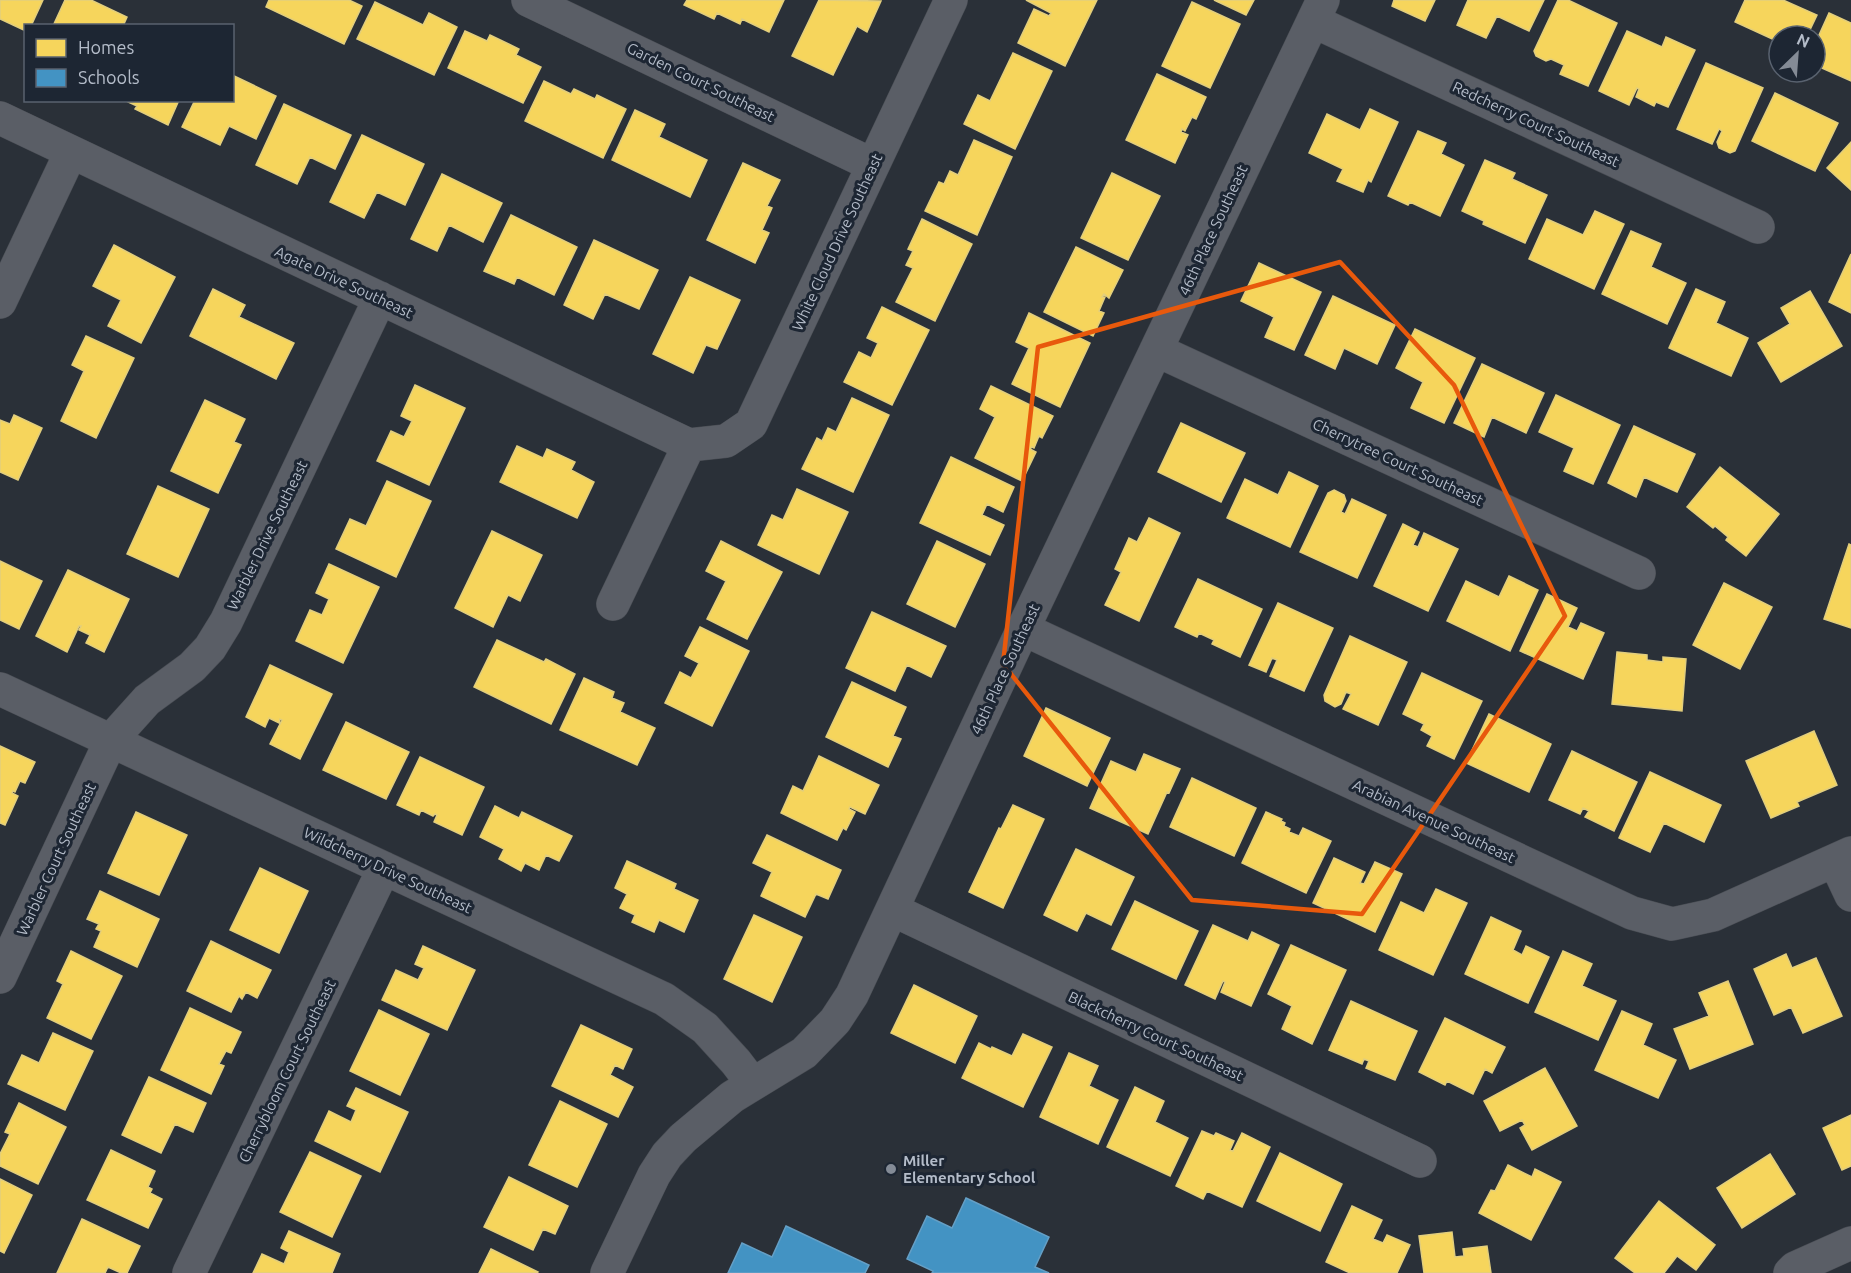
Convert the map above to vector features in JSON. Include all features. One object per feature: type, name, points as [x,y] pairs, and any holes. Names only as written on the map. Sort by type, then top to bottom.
[{"type":"street","name":"Garden Court Southeast","points":[[528,0],[873,165]]},
{"type":"street","name":"White Cloud Drive Southeast","points":[[689,445],[726,441],[751,424],[951,0]]},
{"type":"street","name":"Redcherry Court Southeast","points":[[1318,10],[1758,227]]},
{"type":"street","name":"46th Place Southeast","points":[[607,1273],[654,1175],[668,1155],[683,1138],[732,1097],[804,1053],[836,1021],[852,995],[1023,629],[1318,10]]},
{"type":"street","name":"Agate Drive Southeast","points":[[0,118],[689,445]]},
{"type":"street","points":[[0,302],[70,152]]},
{"type":"street","name":"Warbler Drive Southeast","points":[[111,740],[147,700],[192,667],[210,648],[226,622],[380,298]]},
{"type":"street","name":"Cherrytree Court Southeast","points":[[1156,350],[1639,573]]},
{"type":"street","points":[[613,604],[689,445]]},
{"type":"street","name":"Arabian Avenue Southeast","points":[[1023,629],[1632,914],[1672,924],[1713,915],[1843,857]]},
{"type":"street","name":"Wildcherry Drive Southeast","points":[[0,689],[664,999],[705,1028],[752,1083]]},
{"type":"street","name":"Warbler Court Southeast","points":[[0,977],[111,740]]},
{"type":"street","points":[[1843,857],[1851,895]]},
{"type":"street","name":"Cherrybloom Court Southeast","points":[[189,1273],[384,868]]},
{"type":"street","name":"Blackcherry Court Southeast","points":[[893,910],[1420,1161]]},
{"type":"street","points":[[1790,1273],[1795,1268],[1851,1243]]},
{"type":"highlighted area","points":[[1340,262],[1454,385],[1565,616],[1362,914],[1192,900],[1003,664],[1038,347]]},
{"type":"building: Homes","points":[[0,0],[43,0],[32,24],[24,24],[24,30],[0,19]]},
{"type":"building: Homes","points":[[65,0],[91,0],[127,17],[124,24],[54,24]]},
{"type":"building: Homes","points":[[269,0],[349,0],[362,6],[344,44],[266,7]]},
{"type":"building: Homes","points":[[687,0],[784,0],[769,32],[742,19],[740,24],[717,13],[714,19],[684,5]]},
{"type":"building: Homes","points":[[819,0],[881,1],[867,32],[857,26],[833,75],[792,56]]},
{"type":"building: Homes","points":[[1026,0],[1097,0],[1065,66],[1018,43],[1034,9],[1049,16],[1051,13]]},
{"type":"building: Homes","points":[[1214,0],[1254,0],[1246,15]]},
{"type":"building: Homes","points":[[1394,0],[1435,0],[1425,21],[1392,6]]},
{"type":"building: Homes","points":[[1468,0],[1544,0],[1529,31],[1497,16],[1486,38],[1457,25]]},
{"type":"building: Homes","points":[[1558,0],[1568,0],[1617,23],[1588,86],[1560,74],[1564,65],[1551,59],[1546,61],[1536,56],[1534,51]]},
{"type":"building: Homes","points":[[1745,0],[1783,0],[1817,15],[1813,24],[1767,24],[1767,37],[1735,22]]},
{"type":"building: Homes","points":[[375,2],[423,25],[429,13],[457,27],[434,75],[357,39]]},
{"type":"building: Homes","points":[[1192,2],[1240,24],[1210,88],[1162,66]]},
{"type":"building: Homes","points":[[1829,13],[1851,23],[1851,81],[1827,70],[1827,24],[1824,24]]},
{"type":"building: Homes","points":[[465,31],[487,41],[490,35],[519,49],[516,55],[541,67],[523,103],[448,68]]},
{"type":"building: Homes","points":[[1627,31],[1662,47],[1666,37],[1695,50],[1668,107],[1656,102],[1654,106],[1636,97],[1639,89],[1637,88],[1629,105],[1599,91]]},
{"type":"building: Homes","points":[[1013,53],[1052,71],[1015,149],[964,124],[978,95],[990,101]]},
{"type":"building: Homes","points":[[1706,63],[1763,88],[1735,151],[1730,153],[1719,148],[1717,142],[1722,131],[1719,129],[1712,144],[1677,129]]},
{"type":"building: Homes","points":[[1157,74],[1206,97],[1196,119],[1192,117],[1185,131],[1182,129],[1181,132],[1188,135],[1175,163],[1126,140]]},
{"type":"building: Homes","points":[[234,76],[276,96],[256,139],[229,126],[220,145],[182,127],[194,102],[234,102]]},
{"type":"building: Homes","points":[[544,81],[571,94],[574,89],[595,99],[597,95],[626,109],[603,158],[525,121]]},
{"type":"building: Homes","points":[[1775,93],[1838,123],[1815,171],[1752,141]]},
{"type":"building: Homes","points":[[128,102],[178,102],[168,125],[135,109],[137,106]]},
{"type":"building: Homes","points":[[284,104],[351,135],[335,169],[310,157],[297,184],[256,165]]},
{"type":"building: Homes","points":[[1370,109],[1398,122],[1371,182],[1368,180],[1363,192],[1337,181],[1343,169],[1309,153],[1327,114],[1360,130]]},
{"type":"building: Homes","points":[[635,110],[665,124],[659,137],[707,160],[690,197],[612,160]]},
{"type":"building: Homes","points":[[1418,131],[1446,143],[1441,154],[1464,165],[1440,216],[1410,202],[1408,205],[1388,196]]},
{"type":"building: Homes","points":[[362,135],[424,164],[405,205],[377,192],[364,218],[330,202]]},
{"type":"building: Homes","points":[[974,140],[1012,157],[977,235],[925,211],[939,182],[944,184],[950,171],[958,175]]},
{"type":"building: Homes","points":[[1851,142],[1851,190],[1827,168]]},
{"type":"building: Homes","points":[[1485,160],[1515,173],[1512,179],[1547,195],[1525,243],[1483,224],[1484,221],[1462,211]]},
{"type":"building: Homes","points":[[743,163],[780,180],[767,206],[772,208],[762,230],[769,233],[755,263],[707,240]]},
{"type":"building: Homes","points":[[1112,173],[1160,196],[1128,260],[1081,238]]},
{"type":"building: Homes","points":[[442,174],[502,203],[483,242],[449,225],[437,251],[411,239]]},
{"type":"building: Homes","points":[[1595,211],[1624,224],[1594,289],[1529,259],[1547,219],[1583,235]]},
{"type":"building: Homes","points":[[511,215],[577,247],[554,295],[517,277],[514,284],[484,271]]},
{"type":"building: Homes","points":[[922,219],[972,244],[935,321],[896,302],[913,268],[906,265],[913,251],[908,249]]},
{"type":"building: Homes","points":[[1631,231],[1661,244],[1651,267],[1686,283],[1667,324],[1602,294]]},
{"type":"building: Homes","points":[[594,240],[658,270],[639,309],[605,294],[593,319],[564,305]]},
{"type":"building: Homes","points":[[114,245],[175,277],[141,343],[108,326],[121,300],[93,286]]},
{"type":"building: Homes","points":[[1076,247],[1123,270],[1109,298],[1104,294],[1102,297],[1105,297],[1099,311],[1104,313],[1093,336],[1044,312]]},
{"type":"building: Homes","points":[[1851,254],[1851,313],[1829,302]]},
{"type":"building: Homes","points":[[1259,263],[1321,292],[1294,350],[1265,337],[1274,317],[1241,301]]},
{"type":"building: Homes","points":[[690,277],[740,300],[717,349],[706,345],[693,373],[653,354]]},
{"type":"building: Homes","points":[[213,289],[245,305],[239,317],[294,343],[276,379],[190,336]]},
{"type":"building: Homes","points":[[1696,289],[1725,302],[1716,323],[1748,338],[1731,376],[1669,348]]},
{"type":"building: Homes","points":[[1810,291],[1842,346],[1781,382],[1758,343],[1790,324],[1781,308]]},
{"type":"building: Homes","points":[[1333,296],[1395,325],[1377,364],[1344,348],[1335,369],[1305,355]]},
{"type":"building: Homes","points":[[882,307],[929,330],[892,405],[844,382],[859,352],[871,358],[878,343],[867,338]]},
{"type":"building: Homes","points":[[1029,313],[1090,343],[1060,407],[1012,384],[1029,348],[1016,342]]},
{"type":"building: Homes","points":[[1415,329],[1475,358],[1444,423],[1411,408],[1423,382],[1396,368]]},
{"type":"building: Homes","points":[[86,336],[134,358],[96,438],[61,421],[84,371],[72,365]]},
{"type":"building: Homes","points":[[1482,364],[1544,393],[1526,433],[1492,417],[1484,437],[1454,423]]},
{"type":"building: Homes","points":[[415,385],[465,408],[429,485],[377,461],[391,431],[404,437],[412,421],[401,416]]},
{"type":"building: Homes","points":[[991,386],[1053,416],[1042,438],[1039,436],[1034,448],[1030,449],[1036,452],[1022,481],[975,458],[995,417],[980,409]]},
{"type":"building: Homes","points":[[1556,395],[1620,425],[1593,484],[1564,471],[1574,448],[1539,432]]},
{"type":"building: Homes","points":[[852,398],[889,415],[853,492],[802,469],[817,438],[822,441],[828,428],[836,432]]},
{"type":"building: Homes","points":[[205,400],[245,419],[234,442],[241,445],[218,493],[171,471]]},
{"type":"building: Homes","points":[[14,415],[42,428],[18,480],[0,472],[0,420],[10,424]]},
{"type":"building: Homes","points":[[1181,423],[1245,453],[1221,502],[1158,472]]},
{"type":"building: Homes","points":[[1634,426],[1695,454],[1677,492],[1644,477],[1636,497],[1608,483]]},
{"type":"building: Homes","points":[[517,446],[543,458],[547,449],[575,462],[571,470],[594,482],[577,518],[500,482]]},
{"type":"building: Homes","points":[[951,457],[1014,487],[1003,512],[987,504],[982,515],[1004,525],[990,555],[920,523]]},
{"type":"building: Homes","points":[[1720,467],[1779,514],[1746,556],[1726,540],[1728,537],[1715,526],[1713,528],[1687,507]]},
{"type":"building: Homes","points":[[1289,472],[1318,486],[1290,547],[1227,518],[1245,479],[1278,495]]},
{"type":"building: Homes","points":[[387,481],[431,501],[396,577],[336,549],[350,519],[366,526]]},
{"type":"building: Homes","points":[[158,486],[209,509],[178,577],[127,554]]},
{"type":"building: Homes","points":[[797,489],[848,512],[819,574],[758,545],[772,515],[783,520]]},
{"type":"building: Homes","points":[[1334,490],[1344,495],[1346,501],[1341,512],[1345,514],[1352,499],[1386,515],[1357,578],[1300,552],[1328,493]]},
{"type":"building: Homes","points":[[1149,518],[1180,533],[1139,621],[1105,605],[1121,572],[1115,569],[1129,538],[1137,542]]},
{"type":"building: Homes","points":[[1403,524],[1419,532],[1413,545],[1418,547],[1424,533],[1458,549],[1428,611],[1374,586]]},
{"type":"building: Homes","points":[[492,531],[542,555],[520,601],[508,595],[493,627],[455,608]]},
{"type":"building: Homes","points":[[721,541],[782,572],[747,639],[707,619],[726,581],[706,571]]},
{"type":"building: Homes","points":[[937,541],[985,564],[955,627],[907,604]]},
{"type":"building: Homes","points":[[1849,544],[1851,545],[1851,628],[1824,619]]},
{"type":"building: Homes","points":[[0,561],[42,581],[19,629],[0,620]]},
{"type":"building: Homes","points":[[329,564],[379,587],[343,663],[296,641],[310,610],[322,615],[329,599],[316,593]]},
{"type":"building: Homes","points":[[68,570],[129,599],[104,652],[86,643],[90,635],[79,630],[81,626],[67,652],[36,636]]},
{"type":"building: Homes","points":[[1509,576],[1538,590],[1510,651],[1447,621],[1466,581],[1499,597]]},
{"type":"building: Homes","points":[[1198,579],[1262,609],[1240,657],[1212,644],[1214,640],[1199,633],[1197,637],[1175,627]]},
{"type":"building: Homes","points":[[1724,583],[1772,607],[1740,669],[1693,645]]},
{"type":"building: Homes","points":[[1547,594],[1577,608],[1568,627],[1577,631],[1581,623],[1604,633],[1583,679],[1520,651]]},
{"type":"building: Homes","points":[[1278,603],[1333,628],[1304,691],[1270,676],[1277,660],[1272,658],[1266,672],[1249,665]]},
{"type":"building: Homes","points":[[872,612],[946,646],[931,677],[907,665],[895,691],[846,668]]},
{"type":"building: Homes","points":[[700,627],[749,651],[712,726],[665,703],[680,672],[691,678],[699,663],[685,656]]},
{"type":"building: Homes","points":[[1350,636],[1407,662],[1378,725],[1343,709],[1351,694],[1346,692],[1341,704],[1335,707],[1325,701],[1324,695]]},
{"type":"building: Homes","points":[[497,640],[544,662],[546,659],[575,674],[551,724],[474,687]]},
{"type":"building: Homes","points":[[1617,652],[1647,655],[1647,660],[1663,662],[1663,657],[1686,659],[1682,711],[1612,704]]},
{"type":"building: Homes","points":[[270,665],[332,694],[300,759],[270,744],[282,720],[280,719],[279,723],[269,718],[265,727],[246,717]]},
{"type":"building: Homes","points":[[1422,673],[1482,701],[1454,759],[1427,746],[1432,736],[1421,730],[1424,724],[1403,714]]},
{"type":"building: Homes","points":[[584,678],[614,692],[612,698],[624,703],[620,712],[655,728],[637,765],[560,730]]},
{"type":"building: Homes","points":[[852,682],[906,707],[893,736],[901,739],[888,767],[826,737]]},
{"type":"building: Homes","points":[[1046,708],[1110,738],[1087,786],[1024,756]]},
{"type":"building: Homes","points":[[1489,714],[1551,744],[1529,792],[1466,763]]},
{"type":"building: Homes","points":[[346,722],[409,752],[386,799],[323,770]]},
{"type":"building: Homes","points":[[1814,731],[1837,785],[1797,802],[1799,806],[1771,818],[1746,761]]},
{"type":"building: Homes","points":[[0,746],[35,762],[25,783],[20,781],[15,792],[12,793],[18,796],[5,825],[0,823]]},
{"type":"building: Homes","points":[[1572,751],[1637,782],[1614,831],[1585,817],[1589,811],[1583,808],[1580,814],[1549,800]]},
{"type":"building: Homes","points":[[1144,754],[1180,769],[1148,834],[1090,808],[1111,761],[1136,772]]},
{"type":"building: Homes","points":[[819,756],[879,785],[865,814],[850,807],[849,809],[855,812],[846,830],[843,828],[837,840],[781,813],[793,786],[803,791]]},
{"type":"building: Homes","points":[[420,757],[484,787],[462,835],[434,822],[437,815],[435,814],[433,816],[421,810],[419,815],[397,805]]},
{"type":"building: Homes","points":[[1650,772],[1721,805],[1704,842],[1664,823],[1650,852],[1619,838]]},
{"type":"building: Homes","points":[[1192,778],[1256,808],[1234,856],[1170,827]]},
{"type":"building: Homes","points":[[1013,805],[1044,819],[1003,908],[969,892],[999,828],[1001,829]]},
{"type":"building: Homes","points":[[495,806],[519,818],[522,812],[572,836],[559,861],[546,855],[539,870],[525,863],[521,871],[499,859],[504,849],[480,837]]},
{"type":"building: Homes","points":[[136,812],[187,835],[159,895],[108,873]]},
{"type":"building: Homes","points":[[1266,812],[1282,819],[1284,826],[1290,829],[1289,832],[1299,836],[1303,828],[1331,841],[1306,893],[1242,863]]},
{"type":"building: Homes","points":[[767,835],[841,870],[828,899],[816,894],[805,917],[761,896],[772,872],[753,863]]},
{"type":"building: Homes","points":[[1076,849],[1134,877],[1111,925],[1086,913],[1077,931],[1044,915]]},
{"type":"building: Homes","points":[[1334,858],[1365,872],[1360,883],[1364,884],[1375,862],[1402,874],[1375,932],[1313,903]]},
{"type":"building: Homes","points":[[627,861],[676,884],[674,889],[698,900],[684,932],[659,920],[654,932],[632,922],[635,915],[620,908],[627,894],[615,888]]},
{"type":"building: Homes","points":[[260,868],[308,891],[279,953],[230,930]]},
{"type":"building: Homes","points":[[1436,889],[1467,903],[1433,975],[1379,950],[1401,902],[1424,913]]},
{"type":"building: Homes","points":[[100,891],[159,919],[137,967],[94,947],[101,931],[96,929],[99,924],[87,919]]},
{"type":"building: Homes","points":[[1135,901],[1198,931],[1176,979],[1112,949]]},
{"type":"building: Homes","points":[[754,915],[802,937],[772,1002],[724,979]]},
{"type":"building: Homes","points":[[1491,917],[1521,931],[1513,950],[1522,955],[1526,946],[1549,957],[1528,1003],[1465,974]]},
{"type":"building: Homes","points":[[1213,925],[1248,941],[1252,932],[1279,945],[1251,1006],[1221,992],[1225,982],[1223,981],[1215,999],[1185,985]]},
{"type":"building: Homes","points":[[211,941],[271,970],[257,998],[246,992],[242,999],[239,996],[231,1012],[187,991]]},
{"type":"building: Homes","points":[[1291,945],[1346,970],[1312,1044],[1282,1029],[1292,1006],[1268,994]]},
{"type":"building: Homes","points":[[423,946],[475,970],[447,1030],[382,1000],[396,970],[418,980],[424,968],[415,964]]},
{"type":"building: Homes","points":[[71,951],[122,976],[91,1039],[47,1018],[63,984],[57,981]]},
{"type":"building: Homes","points":[[1563,951],[1592,964],[1582,986],[1616,1001],[1598,1040],[1535,1012]]},
{"type":"building: Homes","points":[[1786,954],[1792,968],[1816,958],[1842,1016],[1803,1033],[1791,1007],[1774,1015],[1754,969]]},
{"type":"building: Homes","points":[[1728,981],[1753,1044],[1690,1069],[1674,1029],[1709,1016],[1699,993]]},
{"type":"building: Homes","points":[[914,985],[977,1016],[955,1063],[891,1033]]},
{"type":"building: Homes","points":[[1351,1001],[1417,1031],[1395,1080],[1366,1068],[1369,1061],[1364,1059],[1362,1064],[1329,1050]]},
{"type":"building: Homes","points":[[190,1008],[241,1032],[231,1053],[226,1051],[219,1064],[224,1066],[211,1094],[161,1070]]},
{"type":"building: Homes","points":[[379,1010],[429,1034],[400,1095],[350,1071]]},
{"type":"building: Homes","points":[[1622,1011],[1652,1024],[1643,1045],[1676,1060],[1658,1098],[1595,1070]]},
{"type":"building: Homes","points":[[1445,1018],[1505,1047],[1492,1073],[1485,1069],[1473,1094],[1447,1081],[1445,1085],[1419,1072]]},
{"type":"building: Homes","points":[[581,1025],[632,1049],[623,1069],[615,1065],[610,1075],[633,1087],[618,1117],[552,1086]]},
{"type":"building: Homes","points":[[53,1033],[93,1051],[65,1110],[8,1084],[22,1055],[39,1063]]},
{"type":"building: Homes","points":[[1023,1034],[1052,1047],[1023,1107],[962,1078],[979,1043],[1012,1056]]},
{"type":"building: Homes","points":[[1069,1053],[1098,1066],[1089,1086],[1118,1100],[1098,1144],[1040,1117]]},
{"type":"building: Homes","points":[[1545,1068],[1577,1126],[1532,1150],[1520,1128],[1525,1125],[1522,1120],[1500,1131],[1484,1101]]},
{"type":"building: Homes","points":[[149,1077],[206,1103],[193,1132],[175,1124],[161,1153],[122,1135]]},
{"type":"building: Homes","points":[[1135,1087],[1164,1101],[1155,1122],[1188,1138],[1170,1176],[1107,1147]]},
{"type":"building: Homes","points":[[356,1088],[408,1112],[380,1172],[315,1141],[329,1111],[351,1122],[356,1110],[347,1106]]},
{"type":"building: Homes","points":[[560,1101],[607,1124],[577,1187],[529,1165]]},
{"type":"building: Homes","points":[[19,1103],[66,1127],[38,1184],[0,1166],[0,1154],[10,1134],[5,1132]]},
{"type":"building: Homes","points":[[1851,1115],[1851,1166],[1842,1170],[1823,1128]]},
{"type":"building: Homes","points":[[1202,1131],[1214,1136],[1216,1133],[1234,1141],[1230,1150],[1233,1151],[1242,1133],[1270,1147],[1242,1207],[1207,1191],[1203,1199],[1176,1186]]},
{"type":"building: Homes","points":[[111,1150],[155,1171],[148,1187],[152,1189],[150,1193],[162,1199],[148,1228],[87,1200]]},
{"type":"building: Homes","points":[[310,1152],[361,1176],[332,1237],[280,1212]]},
{"type":"building: Homes","points":[[1280,1153],[1342,1184],[1320,1231],[1257,1201]]},
{"type":"building: Homes","points":[[1770,1154],[1795,1194],[1742,1228],[1717,1188]]},
{"type":"building: Homes","points":[[1508,1165],[1532,1177],[1535,1169],[1561,1182],[1531,1240],[1479,1213],[1491,1190],[1495,1191]]},
{"type":"building: Homes","points":[[509,1177],[568,1206],[555,1234],[543,1229],[533,1250],[484,1227]]},
{"type":"building: Homes","points":[[0,1179],[32,1195],[4,1253],[0,1251]]},
{"type":"building: Homes","points":[[1659,1201],[1715,1245],[1696,1270],[1677,1256],[1664,1273],[1635,1273],[1615,1258]]},
{"type":"building: Homes","points":[[1352,1206],[1382,1220],[1373,1239],[1383,1243],[1387,1235],[1410,1245],[1397,1273],[1350,1273],[1326,1262]]},
{"type":"building: Homes","points":[[82,1219],[140,1246],[127,1273],[121,1273],[108,1267],[105,1273],[57,1273]]},
{"type":"building: Homes","points":[[289,1231],[340,1254],[332,1273],[253,1273],[262,1254],[284,1264],[289,1252],[281,1248]]},
{"type":"building: Homes","points":[[1452,1232],[1455,1257],[1464,1256],[1463,1249],[1487,1246],[1491,1273],[1424,1273],[1419,1236]]},
{"type":"building: Homes","points":[[491,1249],[538,1272],[479,1273]]},
{"type":"building: Schools","points":[[966,1198],[1049,1237],[1035,1267],[1049,1273],[932,1273],[933,1271],[907,1259],[927,1216],[952,1228]]},
{"type":"building: Schools","points":[[786,1226],[869,1265],[865,1273],[728,1273],[742,1243],[772,1257]]},
{"type":"place","name":"Miller Elementary School","points":[[891,1169]]}]
